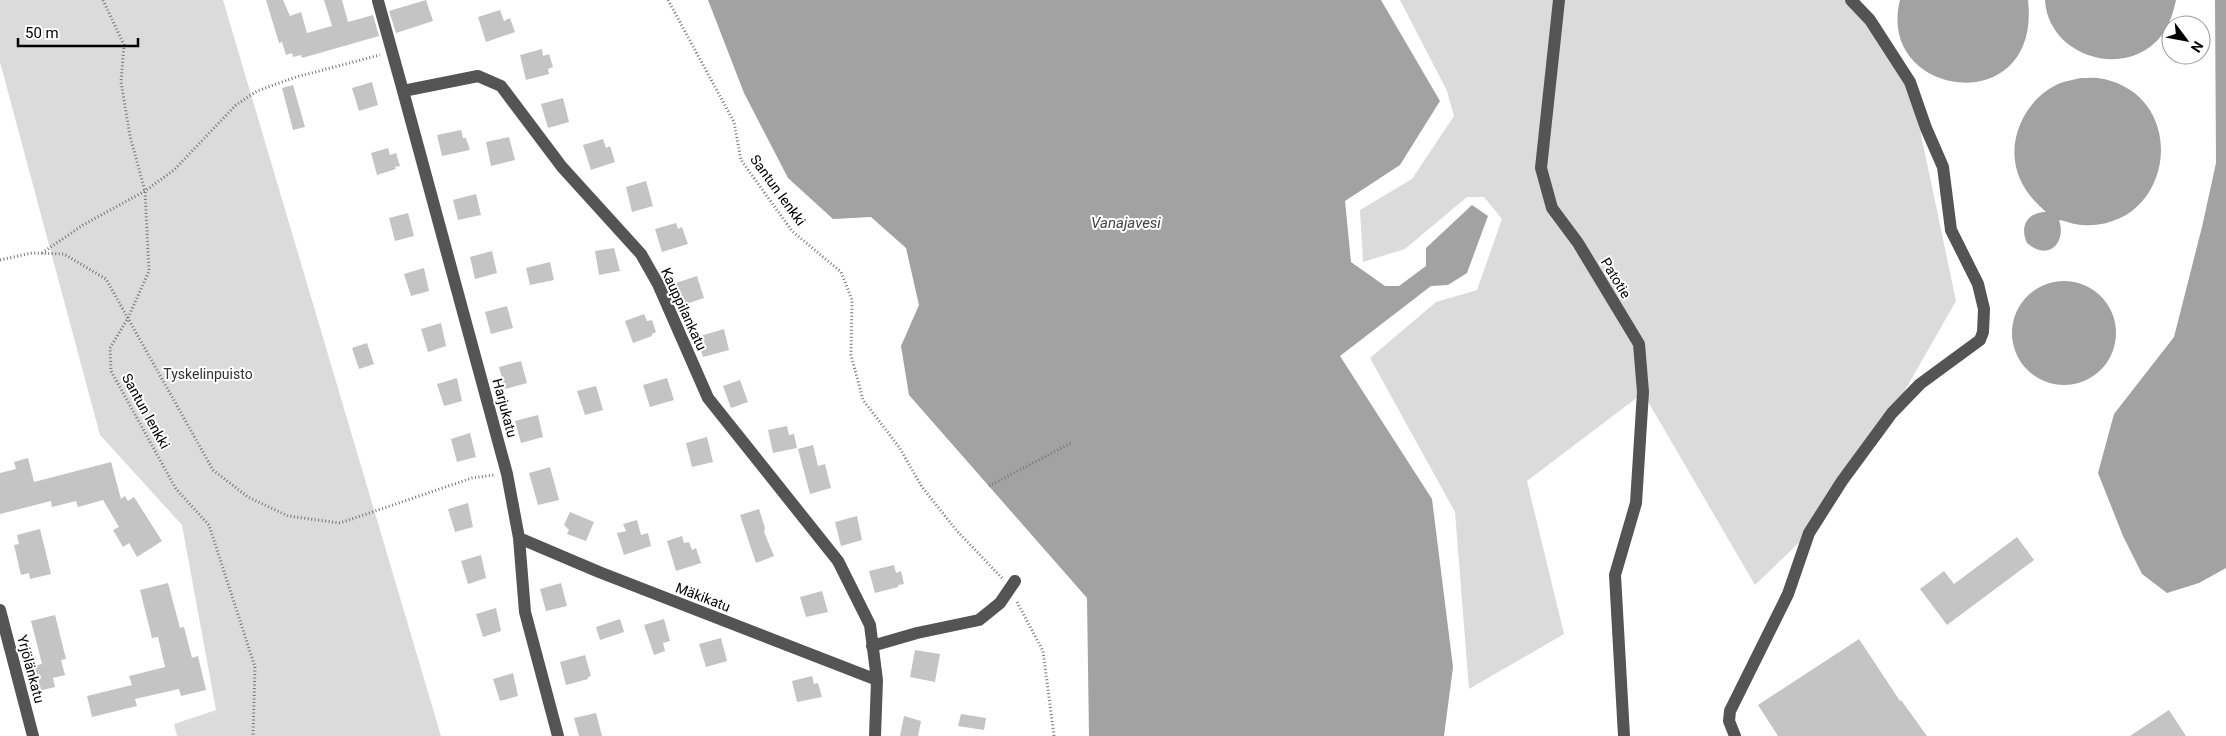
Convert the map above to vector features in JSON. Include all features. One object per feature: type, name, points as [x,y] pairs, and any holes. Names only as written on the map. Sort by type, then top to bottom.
[{"type":"street","name":"Patotie","points":[[1559,0],[1541,168],[1552,208],[1578,243],[1639,344],[1643,392],[1636,503],[1615,575],[1624,736]]},
{"type":"street","points":[[1735,736],[1729,721],[1730,711],[1788,594],[1809,533],[1842,481],[1892,413],[1920,384],[1980,340],[1983,332],[1984,309],[1978,284],[1951,230],[1943,167],[1926,128],[1910,82],[1870,20],[1851,0]]},
{"type":"street","points":[[378,1],[403,91]]},
{"type":"street","name":"Kauppilankatu","points":[[403,91],[478,76],[501,86],[562,167],[641,254],[658,284],[708,398],[838,560],[870,625],[877,680],[875,736]]},
{"type":"street","name":"Harjukatu","points":[[403,91],[507,474],[519,538],[525,612],[558,736]]},
{"type":"street","name":"Mäkikatu","points":[[519,538],[599,572],[877,680]]},
{"type":"street","points":[[872,646],[917,633],[979,620],[1000,603],[1012,585]]},
{"type":"street","name":"Yrjölänkatu","points":[[0,610],[33,736]]},
{"type":"path","name":"Santun lenkki","points":[[103,0],[124,45],[121,82],[130,136],[145,191],[149,272],[128,318],[110,348],[111,371],[176,489],[209,525],[255,667],[252,736]]},
{"type":"path","name":"Santun lenkki","points":[[668,0],[734,122],[741,160],[792,231],[840,272],[852,300],[851,355],[863,400],[899,447],[922,487],[957,531],[1005,581],[1012,585]]},
{"type":"path","points":[[42,253],[83,225],[145,191],[174,170],[236,105],[257,92],[296,77],[392,52]]},
{"type":"path","points":[[0,260],[32,253],[64,254],[106,279],[213,470],[248,497],[288,516],[340,523],[472,478],[507,474]]},
{"type":"path","points":[[989,486],[1071,444]]},
{"type":"path","points":[[1012,585],[1043,651],[1054,736]]},
{"type":"green space","name":"Tyskelinpuisto","points":[[0,0],[223,0],[441,736],[177,736],[174,724],[216,710],[182,525],[100,435],[0,62]]},
{"type":"green space","points":[[1400,0],[1851,0],[1910,82],[1956,301],[1892,413],[1809,533],[1755,585],[1643,393],[1527,481],[1564,634],[1469,689],[1455,512],[1370,358],[1436,302],[1477,290],[1502,219],[1484,197],[1467,197],[1405,249],[1363,262],[1360,210],[1412,179],[1454,116],[1447,91]]},
{"type":"water","name":"Vanajavesi","points":[[708,0],[1381,0],[1440,101],[1400,165],[1345,201],[1351,262],[1385,286],[1399,286],[1426,266],[1426,248],[1472,205],[1488,216],[1467,273],[1448,285],[1431,286],[1340,356],[1432,499],[1453,667],[1444,736],[1089,736],[1087,598],[909,395],[901,346],[919,305],[906,248],[871,217],[833,219],[788,178],[744,93]]},
{"type":"water","points":[[1900,0],[2028,0],[2025,39],[2010,65],[1987,79],[1960,82],[1933,75],[1911,59],[1899,33]]},
{"type":"water","points":[[2045,0],[2176,0],[2172,15],[2161,15],[2161,36],[2147,49],[2129,57],[2110,59],[2092,56],[2074,48],[2060,36],[2049,20]]},
{"type":"water","points":[[2215,0],[2226,0],[2226,568],[2199,583],[2167,593],[2142,574],[2123,536],[2098,473],[2114,414],[2174,337],[2202,227],[2216,163]]},
{"type":"water","points":[[2081,78],[2104,79],[2132,91],[2150,111],[2160,136],[2160,162],[2152,187],[2136,208],[2113,221],[2082,225],[2059,220],[2061,228],[2058,242],[2054,247],[2042,251],[2027,243],[2025,237],[2025,226],[2030,217],[2034,214],[2046,212],[2031,197],[2020,179],[2014,151],[2016,137],[2020,124],[2027,112],[2046,91],[2066,81]]},
{"type":"water","points":[[2064,281],[2084,285],[2101,296],[2112,313],[2116,333],[2112,353],[2101,370],[2084,381],[2064,385],[2044,381],[2027,370],[2016,353],[2012,333],[2016,313],[2027,296],[2044,285]]},
{"type":"building","points":[[266,0],[283,0],[290,16],[301,12],[307,33],[332,26],[324,0],[342,0],[348,22],[373,15],[379,36],[302,58],[301,55],[293,57],[292,53],[286,55],[282,42],[279,43]]},
{"type":"building","points":[[426,0],[433,21],[396,33],[389,11]]},
{"type":"building","points":[[500,10],[504,21],[510,18],[515,32],[486,42],[478,17]]},
{"type":"building","points":[[542,49],[543,56],[549,54],[553,67],[548,69],[549,74],[526,80],[520,55]]},
{"type":"building","points":[[372,82],[378,105],[359,111],[352,88]]},
{"type":"building","points":[[293,85],[305,127],[293,130],[282,88]]},
{"type":"building","points":[[563,98],[569,122],[548,128],[541,104]]},
{"type":"building","points":[[461,130],[470,150],[442,156],[437,135]]},
{"type":"building","points":[[509,137],[515,160],[491,166],[486,142]]},
{"type":"building","points":[[603,139],[606,148],[610,146],[615,162],[591,170],[583,145]]},
{"type":"building","points":[[388,148],[390,155],[396,153],[400,166],[377,175],[371,153]]},
{"type":"building","points":[[646,181],[653,206],[632,212],[626,187]]},
{"type":"building","points":[[476,194],[481,215],[458,220],[453,200]]},
{"type":"building","points":[[408,213],[414,236],[395,241],[389,218]]},
{"type":"building","points":[[676,223],[678,229],[682,227],[688,244],[662,252],[655,229]]},
{"type":"building","points":[[614,248],[620,271],[599,275],[595,251]]},
{"type":"building","points":[[492,251],[497,273],[475,279],[470,257]]},
{"type":"building","points":[[550,262],[554,280],[530,285],[526,268]]},
{"type":"building","points":[[424,268],[429,291],[411,296],[404,274]]},
{"type":"building","points":[[697,276],[704,298],[683,305],[676,283]]},
{"type":"building","points":[[507,306],[513,328],[491,334],[485,312]]},
{"type":"building","points":[[644,314],[647,321],[652,320],[656,332],[652,336],[633,343],[625,321]]},
{"type":"building","points":[[441,323],[446,346],[428,352],[421,329]]},
{"type":"building","points":[[724,329],[729,350],[703,357],[697,337]]},
{"type":"building","points":[[367,343],[374,364],[359,369],[352,348]]},
{"type":"building","points":[[521,361],[527,383],[505,389],[499,367]]},
{"type":"building","points":[[457,378],[462,401],[444,406],[437,384]]},
{"type":"building","points":[[667,378],[674,400],[650,407],[643,385]]},
{"type":"building","points":[[740,380],[748,402],[731,408],[723,386]]},
{"type":"building","points":[[596,386],[603,410],[585,415],[577,391]]},
{"type":"building","points":[[538,415],[543,437],[521,443],[515,421]]},
{"type":"building","points":[[787,426],[789,435],[794,434],[797,448],[773,453],[768,430]]},
{"type":"building","points":[[470,433],[476,457],[457,462],[451,439]]},
{"type":"building","points":[[707,437],[713,462],[692,467],[686,443]]},
{"type":"building","points":[[813,445],[818,466],[825,464],[831,488],[810,494],[798,449]]},
{"type":"building","points":[[28,458],[34,482],[111,462],[121,499],[125,496],[128,501],[134,497],[162,541],[137,557],[129,543],[123,547],[113,530],[119,527],[103,500],[78,507],[76,501],[52,507],[51,501],[0,514],[0,473],[16,469],[14,462]]},
{"type":"building","points":[[550,467],[559,500],[538,505],[529,473]]},
{"type":"building","points":[[468,503],[473,527],[455,532],[448,509]]},
{"type":"building","points":[[759,509],[765,528],[764,532],[774,556],[756,563],[740,515]]},
{"type":"building","points":[[570,512],[594,522],[586,541],[567,534],[569,530],[564,525]]},
{"type":"building","points":[[857,516],[862,540],[841,546],[835,522]]},
{"type":"building","points":[[637,520],[641,535],[648,533],[651,546],[624,555],[617,533],[626,531],[623,524]]},
{"type":"building","points":[[40,529],[51,574],[30,579],[29,573],[21,575],[14,545],[19,544],[17,535]]},
{"type":"building","points":[[682,536],[684,543],[689,542],[692,550],[696,548],[701,563],[676,571],[667,541]]},
{"type":"building","points":[[2017,537],[2034,560],[1947,625],[1920,589],[1944,571],[1954,584]]},
{"type":"building","points":[[481,555],[486,578],[468,584],[461,561]]},
{"type":"building","points":[[894,565],[896,573],[901,571],[904,584],[875,593],[869,571]]},
{"type":"building","points":[[168,583],[180,628],[184,627],[192,658],[198,656],[206,690],[181,696],[179,689],[135,699],[137,706],[92,717],[87,696],[132,685],[129,676],[165,667],[158,637],[152,638],[140,590]]},
{"type":"building","points":[[561,583],[567,606],[546,611],[540,589]]},
{"type":"building","points":[[822,591],[828,612],[806,617],[800,597]]},
{"type":"building","points":[[496,608],[501,631],[483,637],[476,614]]},
{"type":"building","points":[[55,615],[66,659],[61,660],[65,675],[53,678],[55,687],[39,691],[33,666],[42,664],[31,621]]},
{"type":"building","points":[[620,619],[624,632],[600,640],[596,627]]},
{"type":"building","points":[[664,619],[670,641],[663,643],[665,651],[654,655],[644,625]]},
{"type":"building","points":[[721,638],[727,661],[706,667],[699,644]]},
{"type":"building","points":[[1859,639],[1900,701],[1927,736],[1778,736],[1758,705]]},
{"type":"building","points":[[915,650],[940,654],[935,682],[910,677]]},
{"type":"building","points":[[585,655],[591,676],[588,679],[566,685],[560,662]]},
{"type":"building","points":[[513,673],[518,696],[500,701],[493,679]]},
{"type":"building","points":[[812,676],[814,684],[818,683],[822,697],[797,702],[792,681]]},
{"type":"building","points":[[2169,710],[2186,736],[2130,736]]},
{"type":"building","points":[[596,713],[602,736],[579,736],[574,718]]},
{"type":"building","points":[[961,714],[986,718],[984,730],[958,726]]},
{"type":"building","points":[[904,716],[921,721],[918,736],[900,736]]}]
